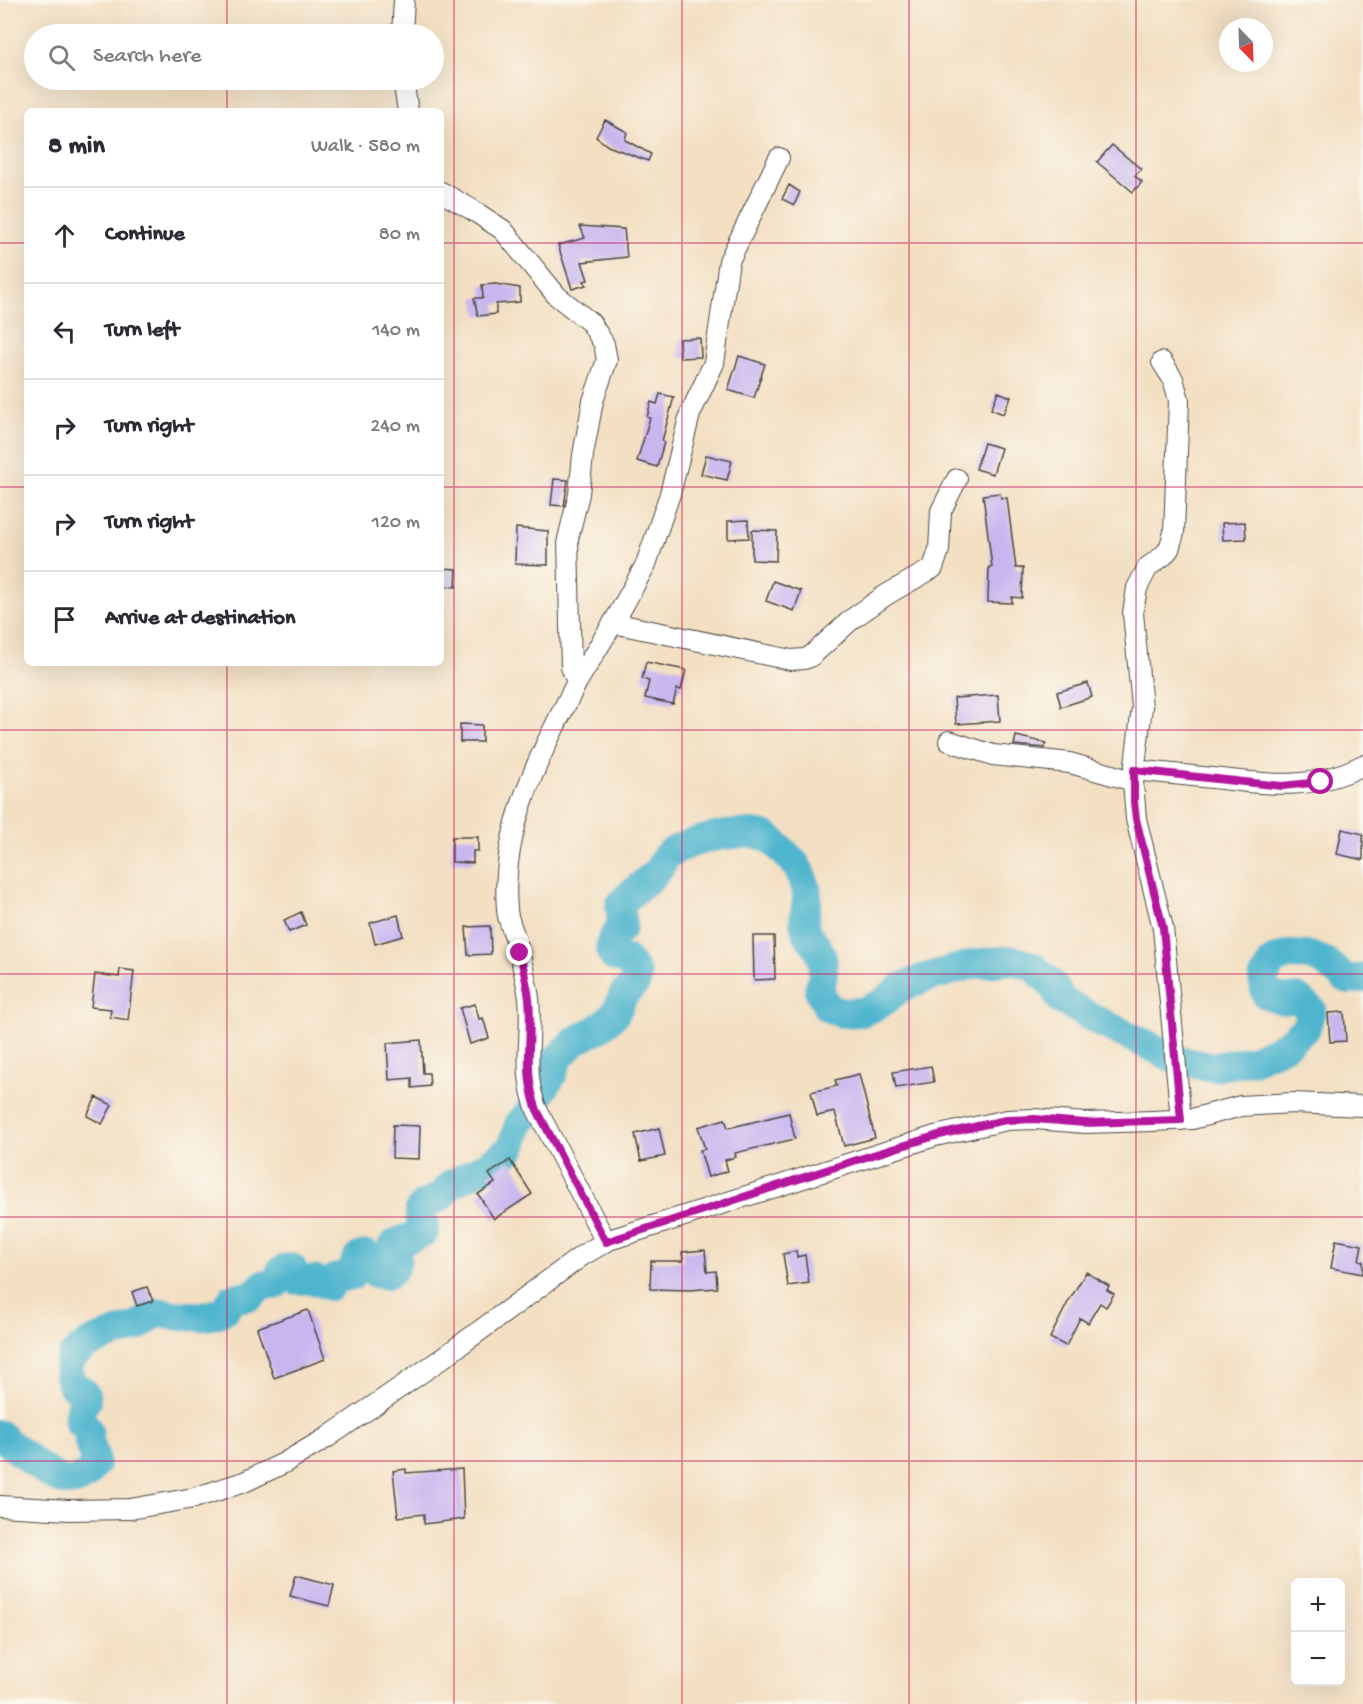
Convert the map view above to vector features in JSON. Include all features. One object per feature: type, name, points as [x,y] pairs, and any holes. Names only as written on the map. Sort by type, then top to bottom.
[{"type":"street","points":[[403,24],[404,0]]},
{"type":"street","points":[[405,90],[408,108]]},
{"type":"street","points":[[606,1242],[533,1101],[527,1066],[529,1000],[520,953],[507,913],[506,874],[514,828],[538,758],[577,681],[646,564],[670,494],[690,414],[714,363],[729,261],[779,158]]},
{"type":"street","points":[[444,194],[503,230],[557,296],[591,323],[604,344],[607,360],[593,400],[579,494],[568,539],[571,667],[577,681]]},
{"type":"street","points":[[1162,362],[1173,379],[1179,400],[1174,533],[1169,549],[1148,567],[1137,588],[1134,613],[1142,707],[1133,775],[1136,819],[1163,928],[1181,1120]]},
{"type":"street","points":[[613,623],[791,660],[804,660],[860,613],[933,568],[939,550],[941,511],[957,479]]},
{"type":"street","points":[[949,741],[993,755],[1070,763],[1133,775],[1282,786],[1321,782],[1363,765]]},
{"type":"street","points":[[0,1506],[69,1510],[130,1509],[194,1498],[244,1482],[284,1463],[328,1437],[437,1362],[583,1255],[606,1242],[935,1136],[1006,1120],[1085,1123],[1181,1120],[1216,1114],[1241,1106],[1293,1103],[1363,1106]]},
{"type":"building","points":[[605,120],[627,132],[625,140],[651,154],[648,161],[608,146],[596,137]]},
{"type":"building","points":[[1112,145],[1141,169],[1135,176],[1142,182],[1133,192],[1097,162]]},
{"type":"building","points":[[789,185],[800,192],[794,205],[782,199]]},
{"type":"building","points":[[580,226],[624,229],[627,257],[582,262],[588,280],[584,281],[586,285],[572,289],[558,245],[585,238]]},
{"type":"building","points":[[495,284],[520,288],[520,302],[496,304],[496,314],[478,316],[474,298],[483,298],[482,285]]},
{"type":"building","points":[[700,338],[701,357],[680,358],[679,339]]},
{"type":"building","points":[[739,356],[765,364],[754,398],[728,390]]},
{"type":"building","points":[[998,392],[1011,397],[1003,414],[991,409]]},
{"type":"building","points":[[660,394],[674,397],[657,467],[637,461],[650,418],[647,417],[651,402],[657,404]]},
{"type":"building","points":[[984,443],[1001,448],[993,474],[976,469]]},
{"type":"building","points":[[706,455],[732,461],[727,480],[701,474]]},
{"type":"building","points":[[554,479],[568,480],[564,506],[551,505]]},
{"type":"building","points":[[1000,493],[1001,498],[1007,498],[1016,568],[1023,568],[1022,598],[1012,597],[1012,603],[988,602],[989,567],[992,567],[983,495]]},
{"type":"building","points":[[748,520],[749,538],[728,539],[728,521]]},
{"type":"building","points":[[1245,522],[1246,539],[1223,540],[1222,523]]},
{"type":"building","points":[[516,528],[548,531],[548,565],[515,564]]},
{"type":"building","points":[[752,530],[777,531],[776,561],[752,560]]},
{"type":"building","points":[[444,568],[457,569],[456,587],[444,586]]},
{"type":"building","points":[[773,581],[801,591],[794,611],[766,601]]},
{"type":"building","points":[[646,662],[686,670],[681,690],[677,689],[673,704],[645,698],[649,681],[642,679]]},
{"type":"building","points":[[1088,683],[1092,697],[1061,707],[1057,692]]},
{"type":"building","points":[[998,695],[1000,721],[956,724],[954,698]]},
{"type":"building","points":[[460,724],[482,725],[482,742],[460,742]]},
{"type":"building","points":[[1016,736],[1046,743],[1045,748],[1014,745]]},
{"type":"building","points":[[1342,829],[1363,834],[1363,860],[1337,854]]},
{"type":"building","points":[[452,837],[478,837],[478,851],[473,851],[473,863],[452,862]]},
{"type":"building","points":[[301,912],[306,925],[289,932],[284,920]]},
{"type":"building","points":[[398,915],[403,936],[375,944],[370,923]]},
{"type":"building","points":[[490,926],[491,954],[468,955],[466,927]]},
{"type":"building","points":[[753,936],[774,936],[775,979],[754,980]]},
{"type":"building","points":[[120,969],[134,971],[128,1020],[110,1017],[111,1009],[91,1007],[95,974],[119,977]]},
{"type":"building","points":[[475,1004],[479,1019],[483,1018],[489,1038],[470,1044],[460,1008]]},
{"type":"building","points":[[1344,1012],[1346,1041],[1330,1042],[1328,1013]]},
{"type":"building","points":[[421,1040],[423,1073],[429,1073],[430,1086],[412,1088],[412,1078],[389,1080],[387,1043]]},
{"type":"building","points":[[931,1066],[934,1082],[896,1088],[893,1072]]},
{"type":"building","points":[[859,1074],[875,1138],[844,1146],[835,1112],[817,1116],[811,1092],[837,1086],[835,1080]]},
{"type":"building","points":[[96,1097],[112,1105],[102,1124],[87,1116]]},
{"type":"building","points":[[789,1113],[795,1139],[735,1153],[736,1157],[725,1160],[728,1171],[708,1177],[700,1150],[705,1149],[698,1127],[725,1119],[728,1128]]},
{"type":"building","points":[[393,1125],[420,1126],[419,1159],[392,1158]]},
{"type":"building","points":[[659,1128],[665,1156],[641,1161],[635,1134]]},
{"type":"building","points":[[510,1160],[532,1194],[494,1219],[478,1194],[495,1183],[489,1174]]},
{"type":"building","points":[[1336,1240],[1362,1245],[1359,1260],[1363,1261],[1363,1274],[1331,1268]]},
{"type":"building","points":[[705,1250],[707,1272],[716,1271],[717,1288],[650,1289],[651,1261],[683,1261],[682,1252]]},
{"type":"building","points":[[796,1251],[797,1257],[805,1255],[809,1283],[788,1286],[783,1254]]},
{"type":"building","points":[[1086,1272],[1109,1286],[1107,1290],[1114,1294],[1106,1307],[1100,1303],[1088,1323],[1080,1318],[1066,1346],[1050,1338]]},
{"type":"building","points":[[147,1287],[153,1301],[137,1306],[132,1292]]},
{"type":"building","points":[[308,1310],[325,1359],[274,1378],[257,1328]]},
{"type":"building","points":[[406,1469],[406,1473],[462,1469],[464,1519],[424,1524],[424,1514],[398,1517],[393,1471]]},
{"type":"building","points":[[296,1575],[334,1585],[329,1606],[290,1596]]},
{"type":"waterway","points":[[0,1435],[57,1478],[65,1481],[80,1479],[95,1464],[88,1430],[84,1424],[79,1422],[80,1411],[86,1401],[85,1395],[72,1385],[69,1371],[71,1360],[78,1351],[101,1338],[138,1326],[159,1313],[184,1316],[213,1315],[225,1309],[233,1298],[251,1296],[263,1285],[274,1285],[281,1271],[287,1268],[292,1268],[297,1280],[314,1280],[330,1286],[336,1278],[351,1276],[356,1260],[360,1256],[367,1255],[371,1259],[375,1273],[387,1275],[393,1270],[397,1259],[391,1248],[398,1242],[424,1232],[424,1224],[420,1217],[420,1209],[424,1204],[440,1197],[452,1184],[486,1166],[511,1149],[519,1124],[532,1109],[552,1075],[558,1058],[575,1041],[598,1029],[615,1014],[624,994],[636,982],[637,975],[627,960],[613,956],[610,948],[622,927],[620,905],[653,876],[668,855],[691,843],[731,834],[767,837],[794,862],[807,891],[805,927],[820,951],[823,962],[819,989],[827,1007],[841,1013],[862,1012],[880,1004],[902,987],[925,978],[974,964],[1013,960],[1034,967],[1054,986],[1061,1000],[1100,1022],[1180,1061],[1213,1067],[1253,1060],[1284,1046],[1306,1028],[1311,1009],[1297,998],[1283,1000],[1266,994],[1263,979],[1273,961],[1289,955],[1310,956],[1323,961],[1348,980],[1363,978]]},
{"type":"route","points":[[520,953],[529,1000],[527,1066],[530,1092],[537,1110],[606,1242],[642,1228],[863,1158],[935,1136],[982,1125],[1006,1120],[1035,1119],[1085,1123],[1181,1120],[1163,928],[1136,819],[1134,770],[1282,786],[1321,782]]}]
